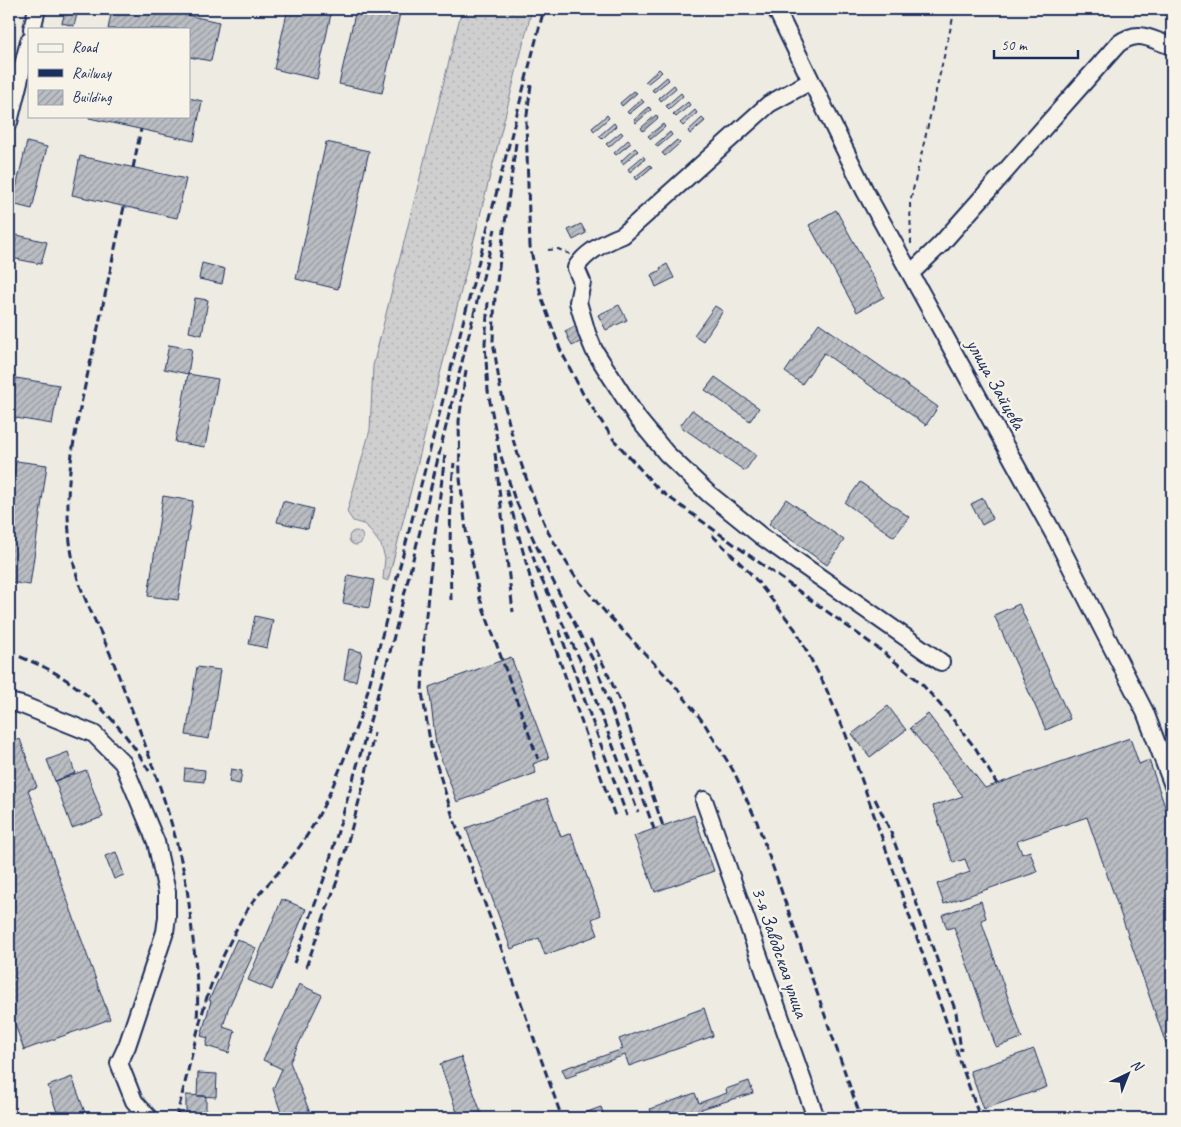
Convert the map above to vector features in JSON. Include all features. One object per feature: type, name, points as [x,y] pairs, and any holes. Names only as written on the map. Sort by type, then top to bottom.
[{"type":"street","points":[[32,28],[37,9]]},
{"type":"street","name":"улица Зайцева","points":[[776,9],[865,191],[1057,540],[1145,712],[1172,783]]},
{"type":"street","points":[[911,273],[941,244],[1118,44],[1127,37],[1138,34],[1170,49]]},
{"type":"street","points":[[9,122],[28,45]]},
{"type":"street","points":[[811,81],[770,104],[623,234],[608,240],[581,260],[576,268],[582,282],[578,302],[590,341],[598,356],[638,419],[666,453],[709,494],[762,536],[941,662]]},
{"type":"street","points":[[9,702],[22,705],[94,734],[105,744],[123,763],[156,842],[167,892],[165,932],[127,1046],[119,1063],[134,1101],[149,1118]]},
{"type":"street","name":"3-я Заводская улица","points":[[704,800],[816,1118]]},
{"type":"path","points":[[911,247],[910,203],[955,9]]},
{"type":"path","points":[[548,250],[558,249],[581,260]]},
{"type":"shaded area","points":[[462,9],[532,9],[388,581],[383,579],[385,558],[381,545],[366,525],[353,521],[347,512],[370,430],[373,366]]},
{"type":"shaded area","points":[[353,531],[359,531],[363,538],[359,545],[353,545],[349,541],[349,535]]},
{"type":"building","points":[[112,9],[158,9],[219,22],[211,61],[190,57],[190,28],[108,28]]},
{"type":"building","points":[[288,9],[332,9],[317,79],[274,69]]},
{"type":"building","points":[[356,9],[401,9],[382,93],[339,84]]},
{"type":"building","points":[[65,11],[77,14],[74,26],[62,23]]},
{"type":"building","points":[[659,69],[662,72],[647,84],[645,82]]},
{"type":"building","points":[[667,77],[669,80],[654,92],[652,90]]},
{"type":"building","points":[[674,85],[676,88],[661,101],[659,98]]},
{"type":"building","points":[[634,91],[637,93],[622,106],[620,103]]},
{"type":"building","points":[[681,93],[683,96],[669,109],[666,106]]},
{"type":"building","points":[[190,98],[202,101],[194,141],[89,118],[190,118]]},
{"type":"building","points":[[641,99],[644,102],[629,114],[627,112]]},
{"type":"building","points":[[688,102],[690,105],[676,117],[673,114]]},
{"type":"building","points":[[649,107],[651,110],[636,123],[634,120]]},
{"type":"building","points":[[695,110],[697,113],[683,126],[680,123]]},
{"type":"building","points":[[607,115],[609,118],[594,131],[592,128]]},
{"type":"building","points":[[656,115],[658,118],[643,131],[641,128]]},
{"type":"building","points":[[702,118],[705,121],[690,134],[688,131]]},
{"type":"building","points":[[614,123],[616,126],[602,139],[599,136]]},
{"type":"building","points":[[663,124],[665,127],[651,139],[648,136]]},
{"type":"building","points":[[621,132],[623,134],[609,147],[606,144]]},
{"type":"building","points":[[670,132],[672,135],[658,147],[655,145]]},
{"type":"building","points":[[628,140],[631,143],[616,155],[614,153]]},
{"type":"building","points":[[677,140],[680,143],[665,156],[662,153]]},
{"type":"building","points":[[27,142],[47,147],[32,209],[12,204]]},
{"type":"building","points":[[326,142],[369,151],[338,289],[296,279]]},
{"type":"building","points":[[635,148],[638,151],[623,164],[621,161]]},
{"type":"building","points":[[80,156],[186,179],[177,218],[72,195]]},
{"type":"building","points":[[643,156],[645,159],[630,172],[628,169]]},
{"type":"building","points":[[650,165],[652,167],[637,180],[635,177]]},
{"type":"building","points":[[836,210],[884,297],[857,312],[809,225]]},
{"type":"building","points":[[581,224],[586,233],[573,240],[568,230]]},
{"type":"building","points":[[17,235],[47,242],[41,264],[11,258]]},
{"type":"building","points":[[202,263],[225,269],[222,284],[199,279]]},
{"type":"building","points":[[667,264],[674,278],[656,287],[651,275],[661,270],[660,268]]},
{"type":"building","points":[[195,298],[208,300],[202,335],[189,332]]},
{"type":"building","points":[[619,305],[627,320],[606,330],[598,315]]},
{"type":"building","points":[[715,306],[723,311],[703,341],[694,335]]},
{"type":"building","points":[[819,323],[938,407],[926,425],[824,353],[802,384],[785,372]]},
{"type":"building","points":[[577,325],[584,340],[572,346],[565,331]]},
{"type":"building","points":[[169,345],[192,349],[188,374],[164,369]]},
{"type":"building","points":[[188,374],[218,379],[205,447],[175,442]]},
{"type":"building","points":[[715,377],[759,408],[750,421],[705,390]]},
{"type":"building","points":[[16,378],[59,385],[52,424],[10,417]]},
{"type":"building","points":[[692,410],[756,455],[745,471],[680,426]]},
{"type":"building","points":[[16,461],[47,465],[30,585],[9,582],[9,511]]},
{"type":"building","points":[[860,482],[909,517],[894,537],[845,503]]},
{"type":"building","points":[[163,496],[193,501],[178,600],[148,596]]},
{"type":"building","points":[[983,498],[993,519],[982,525],[971,504]]},
{"type":"building","points":[[786,499],[844,540],[827,565],[769,524]]},
{"type":"building","points":[[283,501],[313,509],[308,529],[277,522]]},
{"type":"building","points":[[348,575],[374,580],[369,608],[343,603]]},
{"type":"building","points":[[9,585],[12,585],[9,604]]},
{"type":"building","points":[[1019,604],[1070,719],[1046,730],[994,615]]},
{"type":"building","points":[[255,616],[273,620],[267,648],[249,644]]},
{"type":"building","points":[[349,649],[362,652],[356,681],[344,679]]},
{"type":"building","points":[[511,657],[549,758],[533,764],[536,773],[457,802],[436,745],[429,687]]},
{"type":"building","points":[[197,667],[220,670],[209,739],[186,735]]},
{"type":"building","points":[[888,706],[906,730],[870,757],[852,734]]},
{"type":"building","points":[[928,714],[985,788],[1130,738],[1139,764],[1149,760],[1172,827],[1172,1042],[1166,1044],[1087,817],[1017,841],[1022,854],[1030,851],[1037,872],[944,904],[937,884],[970,872],[965,859],[953,863],[933,806],[963,796],[910,728]]},
{"type":"building","points":[[20,739],[37,787],[28,790],[110,1019],[24,1050],[9,1007],[9,743]]},
{"type":"building","points":[[68,752],[75,773],[55,781],[47,760]]},
{"type":"building","points":[[185,768],[205,770],[204,782],[184,780]]},
{"type":"building","points":[[231,769],[242,771],[240,784],[229,782]]},
{"type":"building","points":[[86,770],[103,817],[72,828],[55,781]]},
{"type":"building","points":[[547,798],[561,837],[571,833],[601,915],[592,919],[598,935],[545,955],[539,938],[511,949],[466,828]]},
{"type":"building","points":[[694,815],[714,871],[655,892],[634,836]]},
{"type":"building","points":[[116,852],[124,875],[114,879],[105,856]]},
{"type":"building","points":[[282,899],[306,909],[272,990],[248,980]]},
{"type":"building","points":[[981,901],[986,918],[981,920],[1022,1038],[996,1047],[954,927],[947,929],[942,915]]},
{"type":"building","points":[[237,939],[256,948],[228,1009],[223,1027],[235,1031],[229,1053],[206,1046],[208,1038],[201,1036],[211,1001],[209,1000]]},
{"type":"building","points":[[299,984],[322,995],[290,1062],[312,1118],[283,1118],[273,1089],[282,1069],[263,1060]]},
{"type":"building","points":[[704,1008],[713,1036],[629,1066],[625,1055],[576,1072],[577,1074],[566,1078],[562,1069],[623,1049],[619,1039]]},
{"type":"building","points":[[1034,1049],[1047,1087],[984,1109],[970,1071]]},
{"type":"building","points":[[461,1057],[483,1118],[459,1118],[440,1064]]},
{"type":"building","points":[[198,1073],[217,1074],[216,1097],[197,1096]]},
{"type":"building","points":[[72,1077],[87,1118],[59,1118],[48,1086]]},
{"type":"building","points":[[749,1081],[753,1093],[701,1109],[704,1118],[653,1118],[650,1109],[695,1093],[699,1103],[727,1093],[726,1089]]},
{"type":"building","points":[[186,1095],[206,1096],[206,1118],[186,1118]]},
{"type":"building","points":[[601,1107],[605,1118],[580,1118],[579,1115]]},
{"type":"railway","points":[[176,1118],[203,1012],[210,988],[222,960],[245,913],[293,856],[320,813],[336,779],[363,709],[544,9]]},
{"type":"railway","points":[[531,85],[526,122],[530,247],[542,299],[560,349],[583,394],[614,440],[659,490],[883,652],[920,682],[976,749],[997,784]]},
{"type":"railway","points":[[133,168],[141,129]]},
{"type":"railway","points":[[516,143],[495,296],[493,341],[500,387],[514,443],[529,486],[548,532],[574,575],[606,613],[672,682],[704,723],[734,772],[757,822],[861,1118]]},
{"type":"railway","points":[[124,207],[76,430],[69,480],[69,530],[72,555],[79,583],[113,661],[159,784],[175,835],[190,910],[197,979],[197,1019]]},
{"type":"railway","points":[[294,963],[325,876],[390,652],[495,229]]},
{"type":"railway","points":[[488,302],[485,343],[488,391],[499,450],[514,497],[547,569],[596,666],[654,829]]},
{"type":"railway","points":[[466,370],[459,421],[460,478],[466,530],[480,599],[538,759]]},
{"type":"railway","points":[[495,453],[513,612]]},
{"type":"railway","points":[[445,455],[424,636],[422,692],[431,747],[453,817],[562,1118]]},
{"type":"railway","points":[[451,600],[450,548],[454,463]]},
{"type":"railway","points":[[506,489],[530,577],[616,819]]},
{"type":"railway","points":[[712,535],[753,576],[795,629],[825,686],[846,735],[980,1118]]},
{"type":"railway","points":[[529,544],[538,572],[582,664],[638,812]]},
{"type":"railway","points":[[559,630],[627,816]]},
{"type":"railway","points":[[590,639],[622,707],[663,826]]},
{"type":"railway","points":[[9,652],[61,676],[91,699],[117,725],[149,771]]},
{"type":"railway","points":[[306,967],[337,881],[364,783],[374,733]]},
{"type":"railway","points":[[875,799],[890,830],[956,1012],[961,1051]]}]
